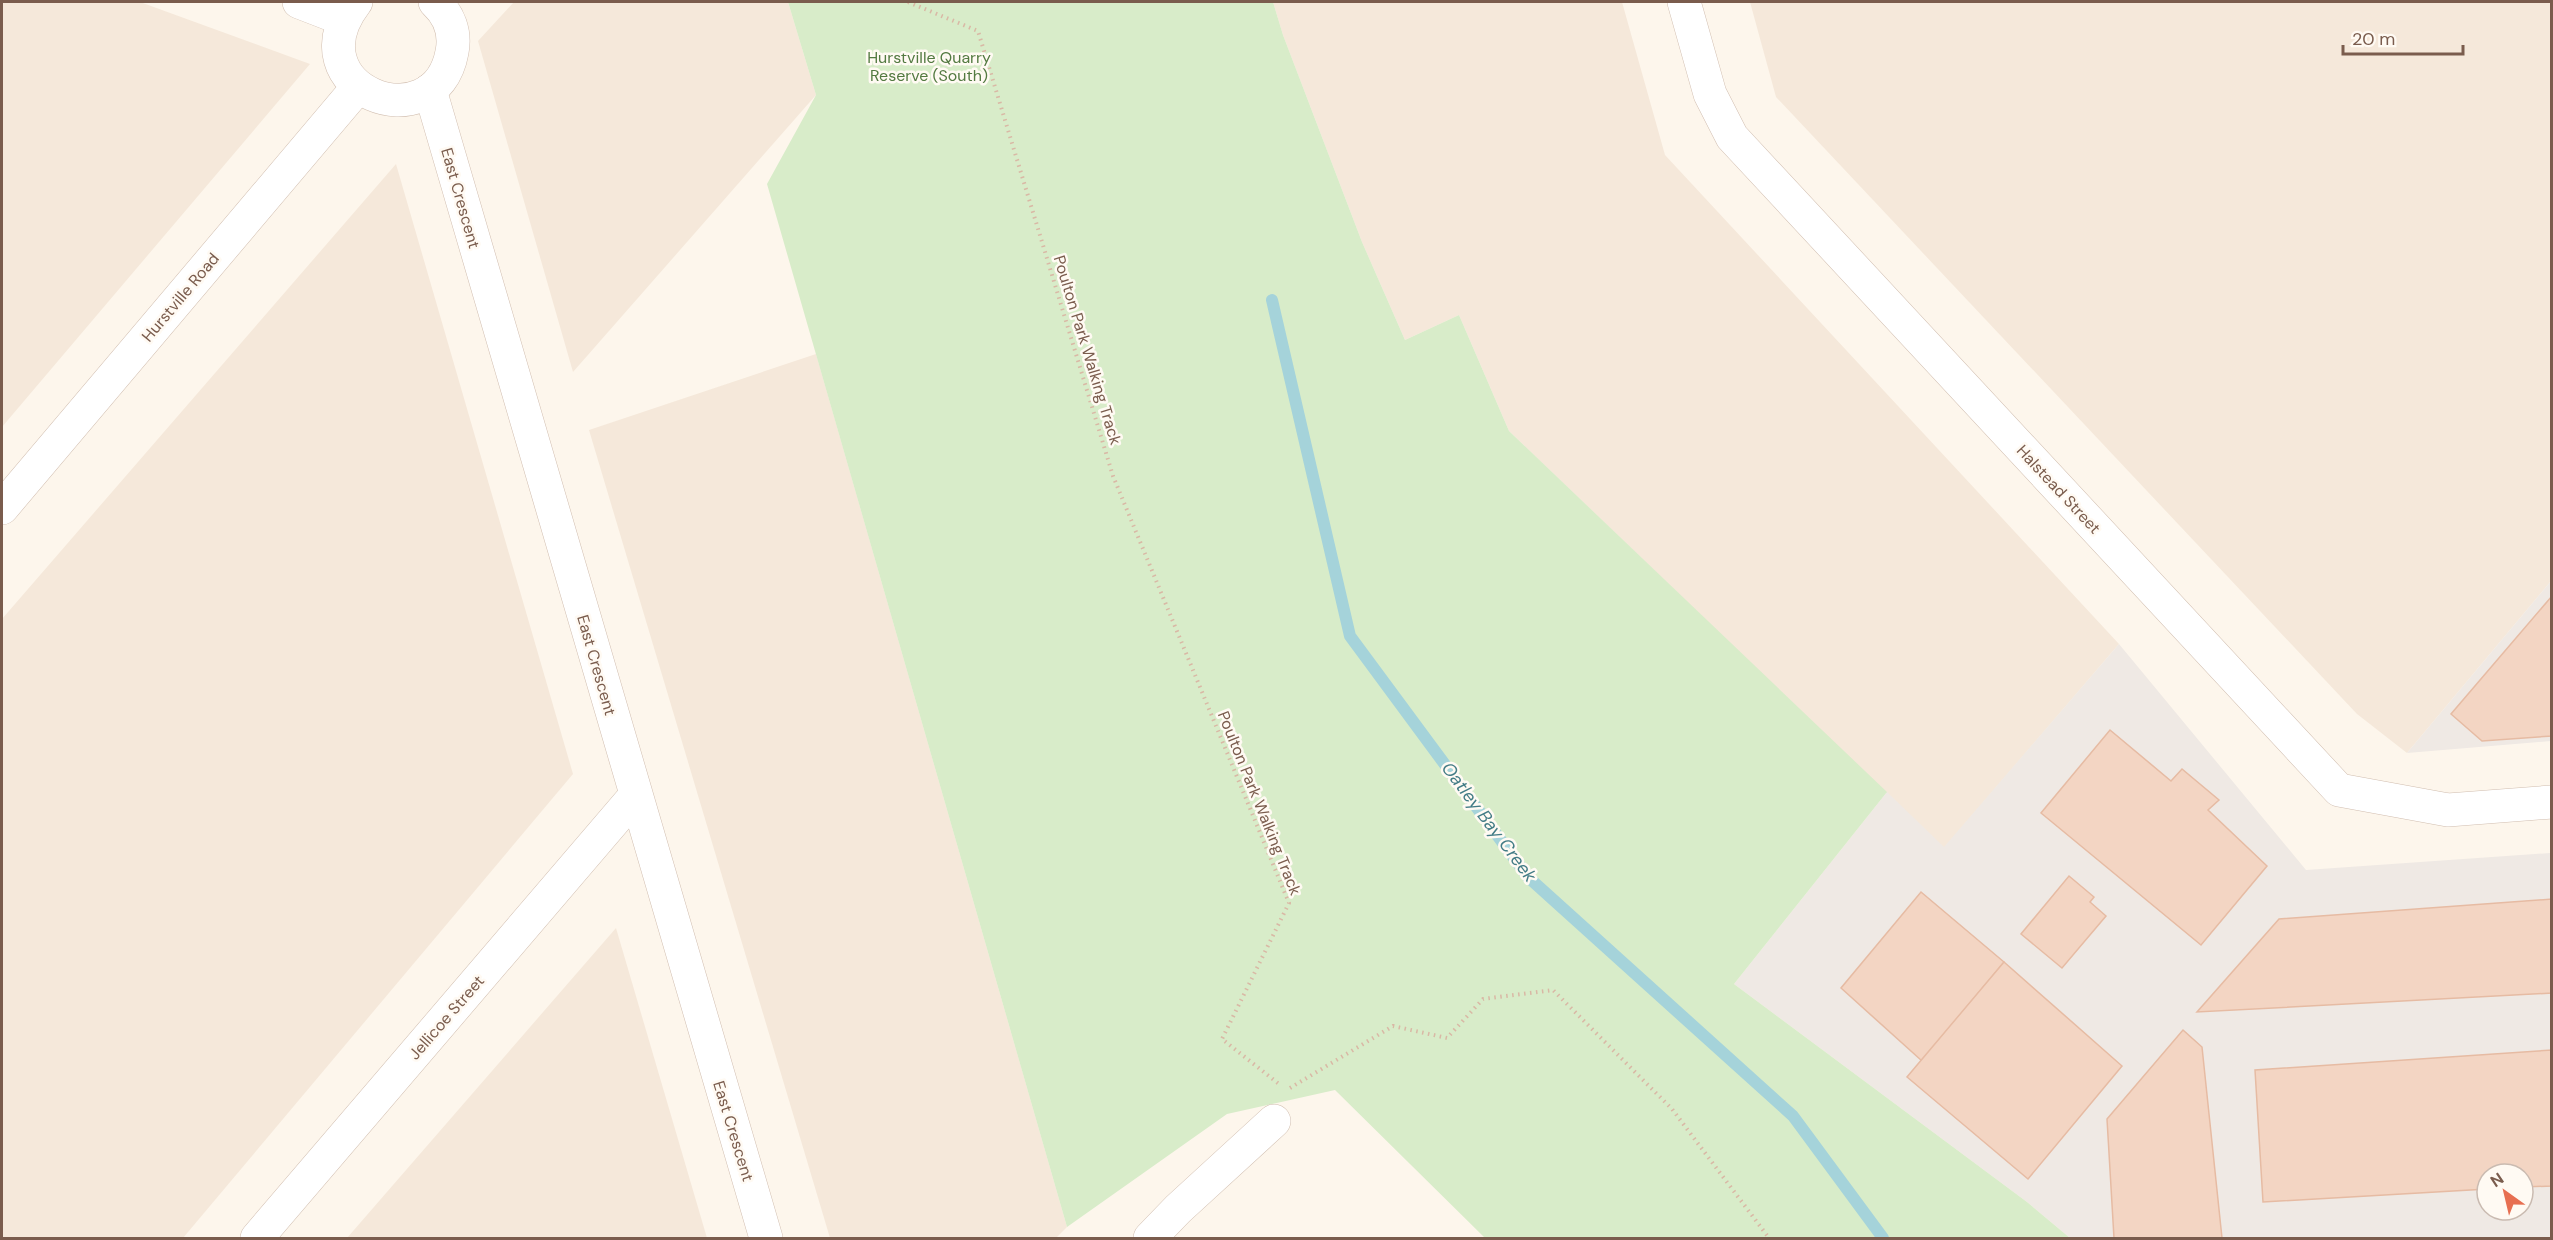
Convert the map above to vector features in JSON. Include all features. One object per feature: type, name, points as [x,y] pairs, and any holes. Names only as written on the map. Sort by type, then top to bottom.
[{"type":"street","points":[[299,2],[350,10],[338,38],[340,58],[345,71],[358,87],[376,97],[396,101],[412,98],[430,90],[450,64],[454,44],[451,24],[443,9],[435,2]]},
{"type":"street","name":"Halstead Street","points":[[1684,2],[1710,94],[1732,137],[2339,790],[2448,810],[2552,802]]},
{"type":"street","name":"Hurstville Road","points":[[2,508],[358,87]]},
{"type":"street","name":"East Crescent","points":[[430,90],[766,1239]]},
{"type":"street","name":"Jellicoe Street","points":[[257,1239],[636,796]]},
{"type":"street","points":[[1150,1239],[1178,1209],[1274,1121]]},
{"type":"path","name":"Poulton Park Walking Track","points":[[908,2],[978,31],[1113,476],[1289,903],[1222,1039],[1287,1090],[1393,1026],[1447,1038],[1483,999],[1554,990],[1672,1109],[1769,1239]]},
{"type":"shaded area","points":[[2,2],[140,2],[310,64],[2,427]]},
{"type":"shaded area","points":[[514,2],[788,2],[816,95],[573,372],[478,41]]},
{"type":"shaded area","points":[[1273,2],[1622,2],[1665,155],[2119,644],[1944,848],[1509,431],[1459,315],[1405,340],[1362,242],[1283,35]]},
{"type":"shaded area","points":[[1750,2],[2551,2],[2551,581],[2407,753],[2357,714],[1776,97]]},
{"type":"shaded area","points":[[396,164],[573,774],[183,1238],[2,1238],[2,619]]},
{"type":"shaded area","points":[[816,354],[1067,1227],[1056,1238],[830,1238],[589,430]]},
{"type":"shaded area","points":[[2551,581],[2551,741],[2407,753]]},
{"type":"shaded area","points":[[2119,644],[2306,870],[2551,853],[2551,1238],[2070,1238],[2027,1202],[1734,984],[1887,792],[1944,847]]},
{"type":"shaded area","points":[[616,928],[707,1238],[347,1238]]},
{"type":"green space","name":"Hurstville Quarry Reserve (South)","points":[[788,2],[1273,2],[1283,35],[1362,242],[1405,340],[1459,315],[1509,431],[1887,792],[1734,984],[2027,1202],[2070,1238],[1485,1238],[1335,1090],[1227,1114],[1067,1227],[767,184],[816,95]]},
{"type":"building","points":[[2552,596],[2552,736],[2482,741],[2451,714]]},
{"type":"building","points":[[2110,730],[2171,781],[2182,769],[2219,800],[2208,810],[2267,866],[2201,945],[2041,813]]},
{"type":"building","points":[[2069,876],[2094,897],[2090,902],[2106,916],[2062,968],[2021,934]]},
{"type":"building","points":[[1921,892],[2004,962],[1922,1061],[1841,988]]},
{"type":"building","points":[[2552,899],[2552,993],[2197,1012],[2279,919]]},
{"type":"building","points":[[2004,962],[2122,1066],[2028,1179],[1907,1077]]},
{"type":"building","points":[[2183,1030],[2202,1047],[2222,1238],[2114,1238],[2107,1119]]},
{"type":"building","points":[[2552,1050],[2552,1186],[2535,1187],[2535,1162],[2475,1162],[2475,1190],[2263,1202],[2255,1070]]},
{"type":"waterway","name":"Oatley Bay Creek","points":[[1272,300],[1350,636],[1528,877],[1793,1116],[1883,1238]]}]
